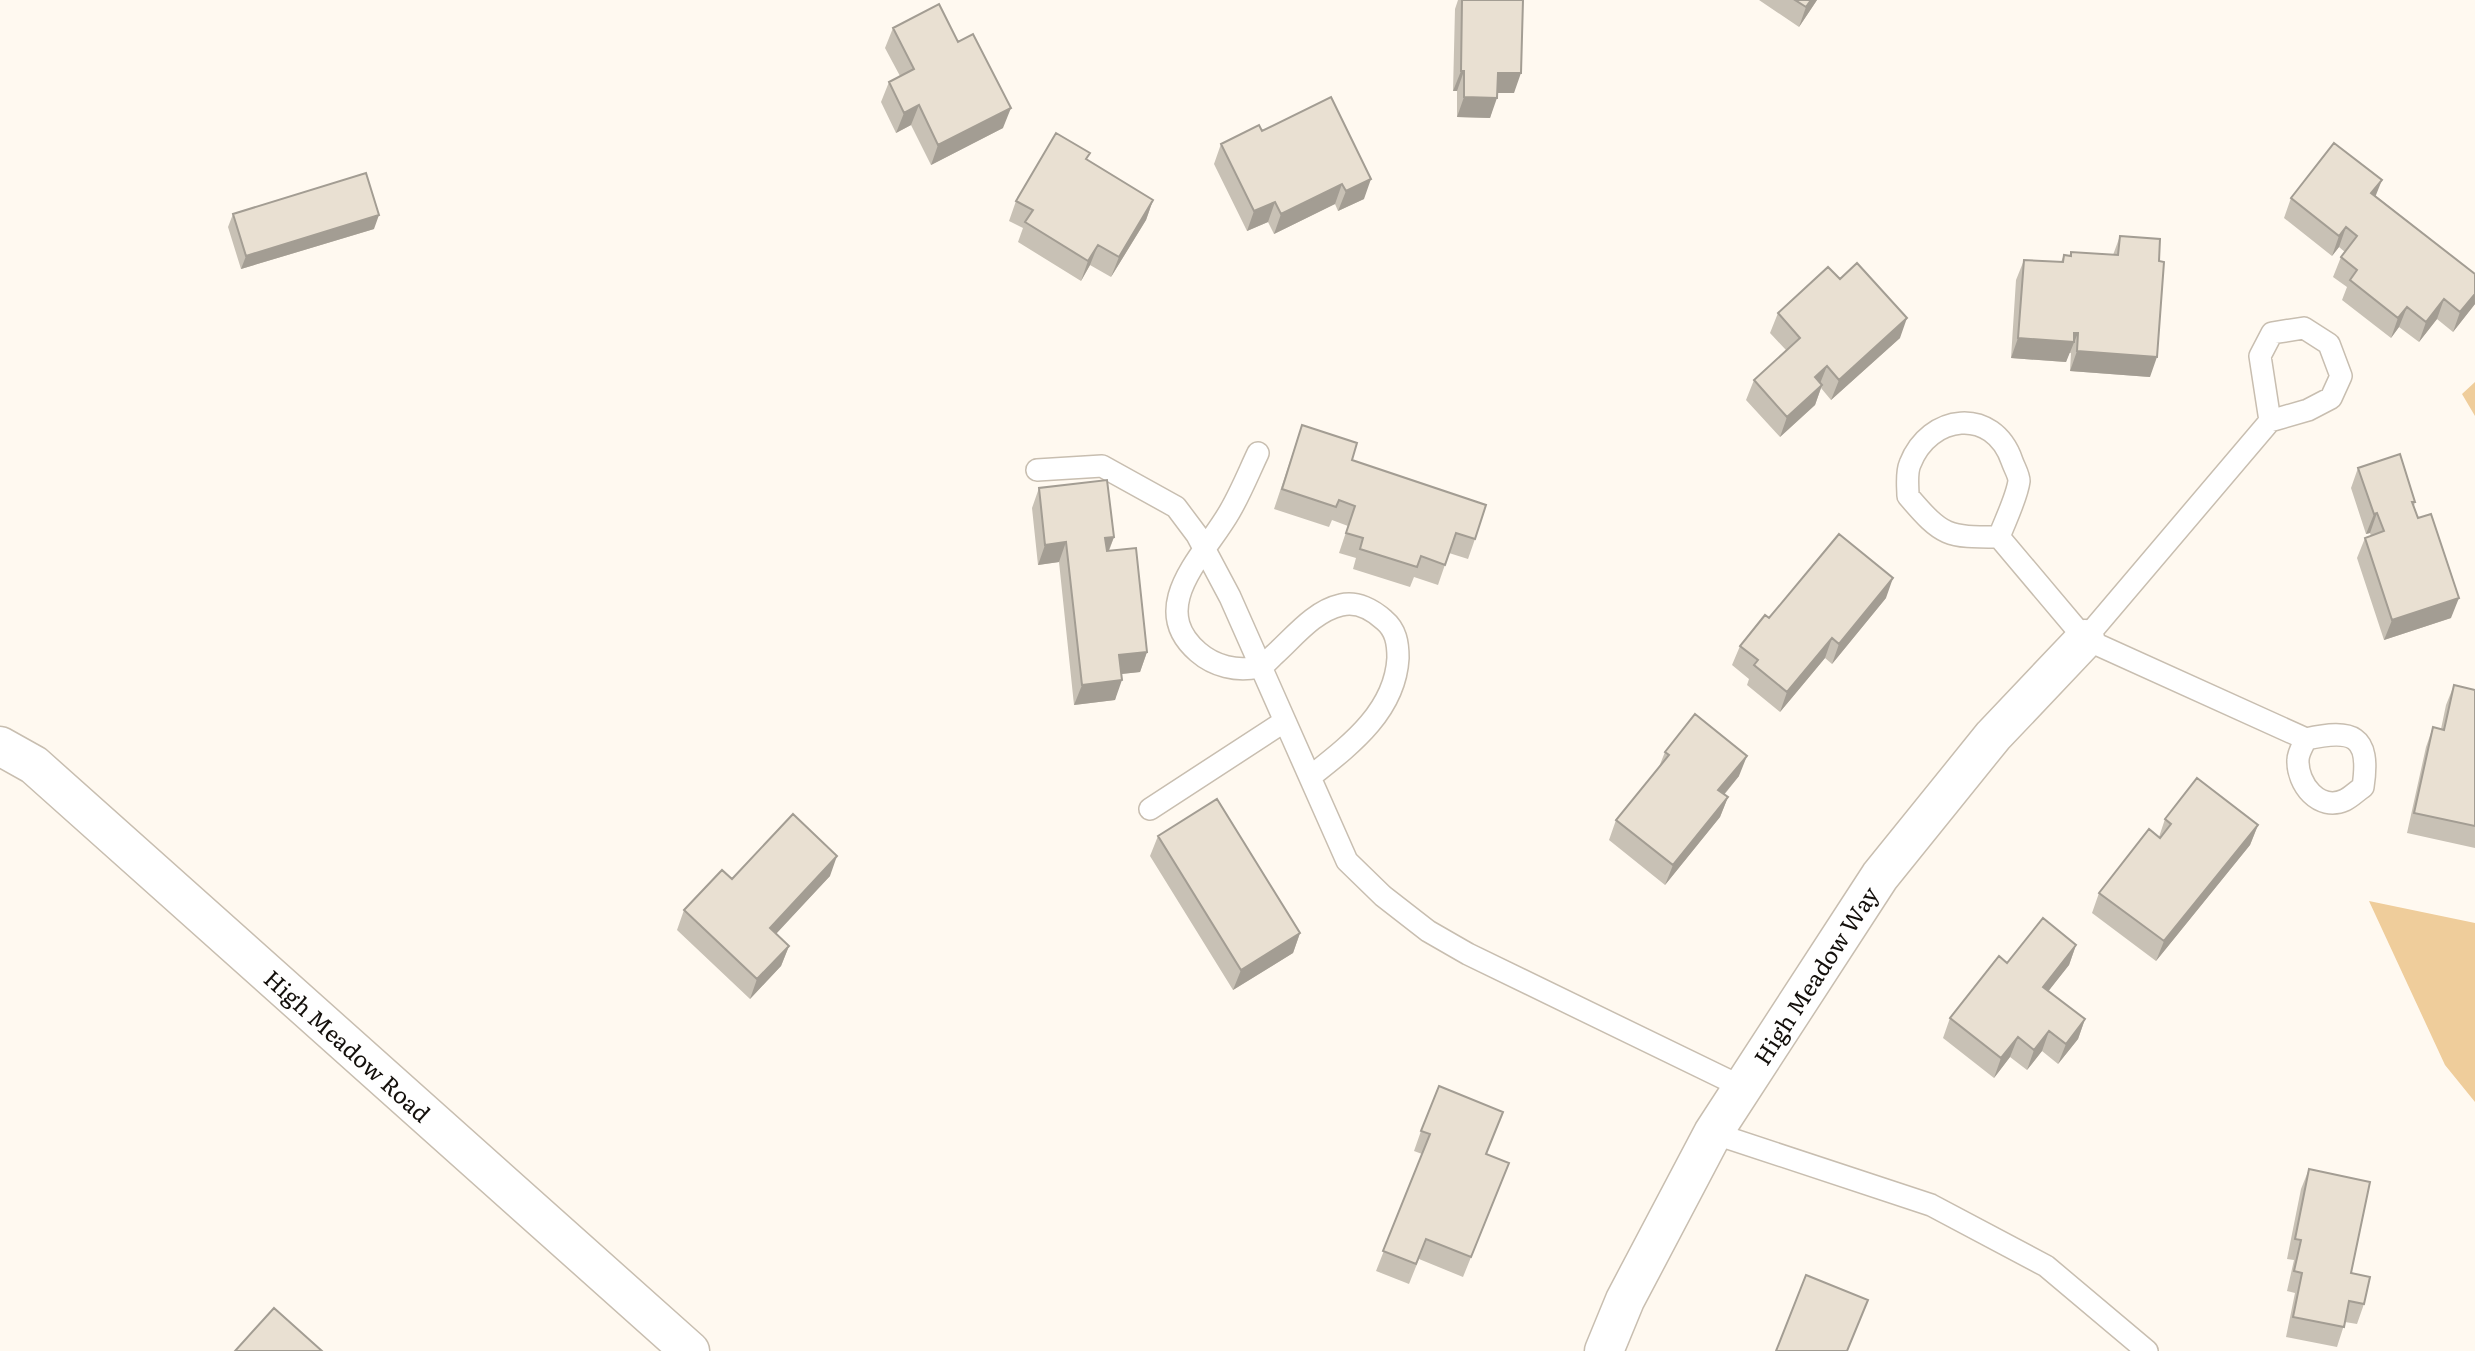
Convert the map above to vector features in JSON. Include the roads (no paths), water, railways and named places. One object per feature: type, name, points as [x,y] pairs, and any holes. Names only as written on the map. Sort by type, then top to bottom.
[{"type":"street","name":"High Meadow Way","points":[[1604,1351],[1625,1300],[1713,1133],[1880,876],[1993,736],[2085,639]]},
{"type":"street","name":"High Meadow Road","points":[[0,746],[34,765],[691,1351]]},
{"type":"lane","points":[[2085,639],[2270,421],[2308,410],[2331,398],[2341,376],[2329,344],[2304,328],[2272,333],[2260,356],[2270,421]]},
{"type":"lane","points":[[1999,537],[2019,479],[2006,444],[1985,426],[1966,422],[1936,430],[1920,445],[1909,467],[1908,496],[1931,523],[1956,537],[1999,537],[2085,639],[2306,739]]},
{"type":"lane","points":[[1258,453],[1230,511],[1179,590],[1176,617],[1189,644],[1207,660],[1237,670],[1261,667],[1318,615],[1342,605],[1359,605],[1377,613],[1392,627],[1398,647],[1397,674],[1382,708],[1357,740],[1310,777]]},
{"type":"lane","points":[[1037,470],[1102,466],[1176,507],[1205,549],[1230,597],[1347,861],[1384,897],[1429,931],[1468,954],[1742,1087]]},
{"type":"lane","points":[[1150,809],[1285,721]]},
{"type":"lane","points":[[1713,1133],[1931,1205],[2046,1265],[2147,1351]]}]
